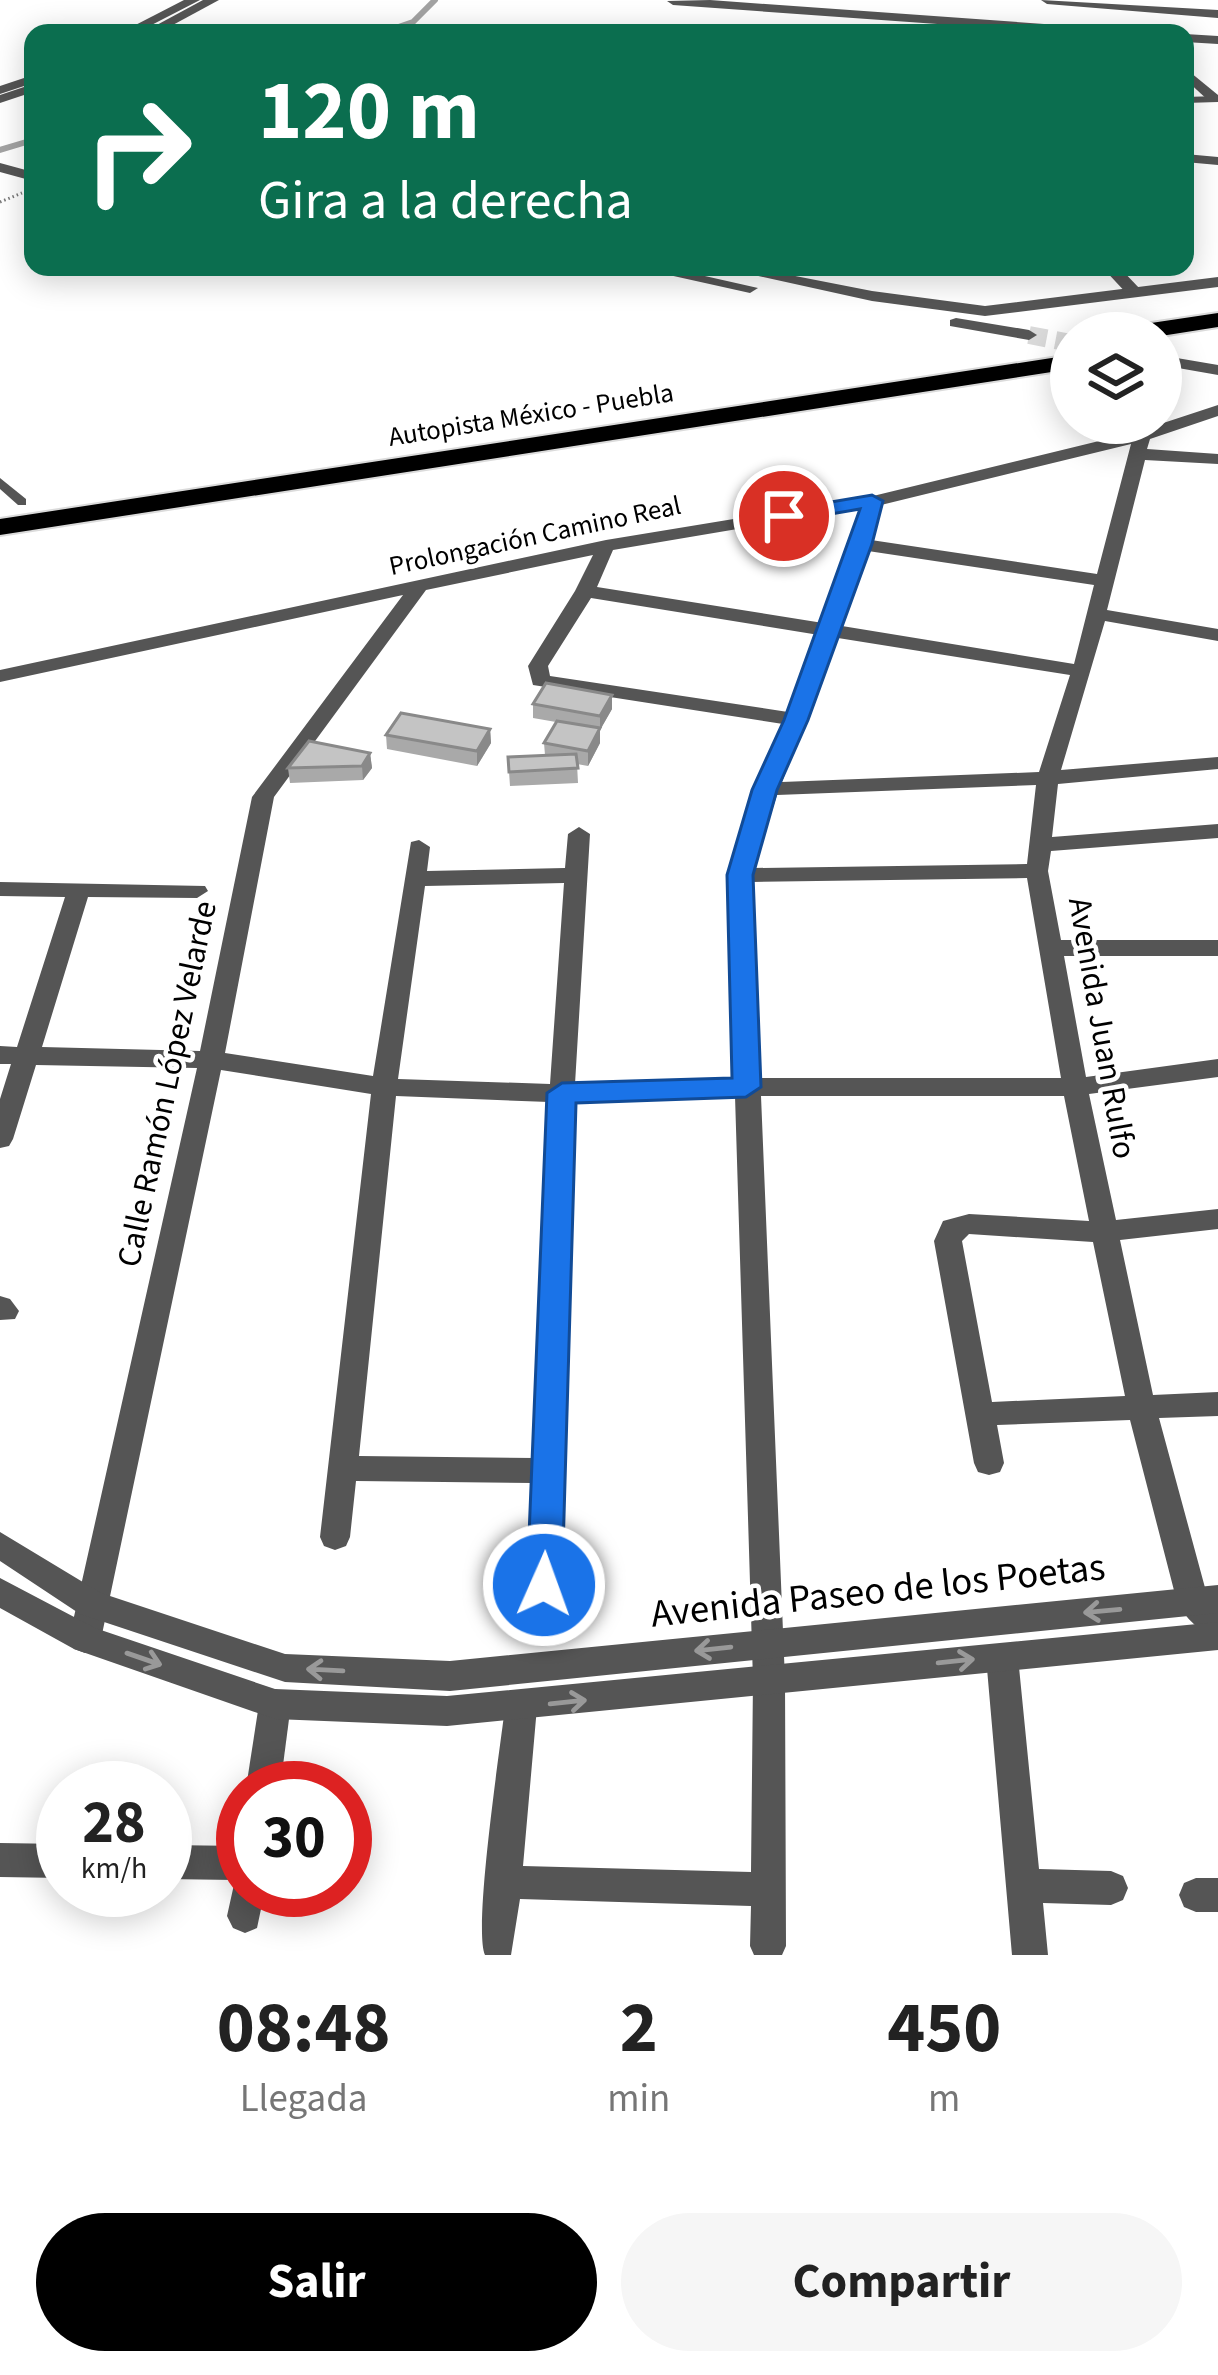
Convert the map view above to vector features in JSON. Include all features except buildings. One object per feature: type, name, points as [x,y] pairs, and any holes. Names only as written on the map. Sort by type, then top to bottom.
[{"type":"highway","points":[[1182,325],[1218,320]]},
{"type":"highway","points":[[1182,350],[1218,340]]},
{"type":"highway","name":"Autopista México - Puebla","points":[[11,504],[1050,345]]},
{"type":"highway","name":"Autopista México - Puebla","points":[[0,527],[1050,365]]},
{"type":"street","points":[[166,24],[213,0]]},
{"type":"street","points":[[1043,0],[1218,14]]},
{"type":"street","points":[[673,1],[984,24]]},
{"type":"street","points":[[142,24],[182,2]]},
{"type":"street","points":[[0,90],[24,83]]},
{"type":"street","points":[[692,276],[1029,335]]},
{"type":"street","points":[[771,276],[986,311],[1218,282]]},
{"type":"street","points":[[1119,276],[1135,293]]},
{"type":"street","points":[[1182,360],[1218,370]]},
{"type":"street","name":"Prolongación Camino Real","points":[[0,676],[606,546],[872,501],[1140,445],[1218,410]]},
{"type":"street","points":[[1140,445],[1218,460]]},
{"type":"street","name":"Avenida Juan Rulfo","points":[[1140,445],[1082,671],[1048,778],[1039,858],[1049,948],[1142,1410],[1206,1601]]},
{"type":"street","points":[[768,1946],[769,1680],[740,875],[764,790],[796,720],[862,544],[872,501]]},
{"type":"street","points":[[862,544],[1106,581]]},
{"type":"street","points":[[606,546],[585,591],[538,666],[540,681],[796,720]]},
{"type":"street","name":"Calle Ramón López Velarde","points":[[85,1639],[212,1060],[263,797],[418,588]]},
{"type":"street","points":[[585,591],[1082,671]]},
{"type":"street","points":[[1097,614],[1218,635]]},
{"type":"street","points":[[764,790],[1048,778],[1218,763]]},
{"type":"street","points":[[740,875],[1039,858],[1218,831]]},
{"type":"street","points":[[544,1585],[562,1093],[579,834]]},
{"type":"street","points":[[335,1537],[384,1087],[419,847]]},
{"type":"street","points":[[416,879],[578,875]]},
{"type":"street","points":[[0,889],[197,891]]},
{"type":"street","points":[[0,1139],[13,1056],[79,890]]},
{"type":"street","points":[[1049,948],[1218,948]]},
{"type":"street","points":[[13,1056],[212,1060],[384,1087],[562,1093],[746,1087],[1075,1087],[1218,1068]]},
{"type":"street","points":[[988,1463],[948,1241],[953,1228],[969,1224],[1104,1232],[1218,1219]]},
{"type":"street","points":[[980,1414],[1218,1404]]},
{"type":"street","points":[[342,1468],[548,1471]]},
{"type":"street","name":"Avenida Paseo de los Poetas","points":[[0,1544],[91,1604],[285,1669],[451,1676],[1206,1601]]},
{"type":"street","points":[[0,1592],[85,1639],[275,1704],[447,1711],[1218,1636]]},
{"type":"street","points":[[1206,1601],[1218,1625]]},
{"type":"street","points":[[1002,1657],[1030,1955]]},
{"type":"street","points":[[267,1761],[275,1704]]},
{"type":"street","points":[[498,1944],[521,1707]]},
{"type":"street","points":[[0,1860],[36,1861]]},
{"type":"street","points":[[502,1882],[767,1889]]},
{"type":"street","points":[[1024,1885],[1111,1888]]},
{"type":"lane","points":[[0,80],[16,86]]},
{"type":"lane","points":[[0,482],[11,504]]},
{"type":"waterway","points":[[407,24],[435,0]]},
{"type":"waterway","points":[[0,150],[24,143]]},
{"type":"tunnel","points":[[1029,335],[1050,339]]},
{"type":"route","points":[[544,1585],[562,1093],[746,1087],[740,875],[764,790],[796,720],[862,544],[872,501],[784,516]]}]
